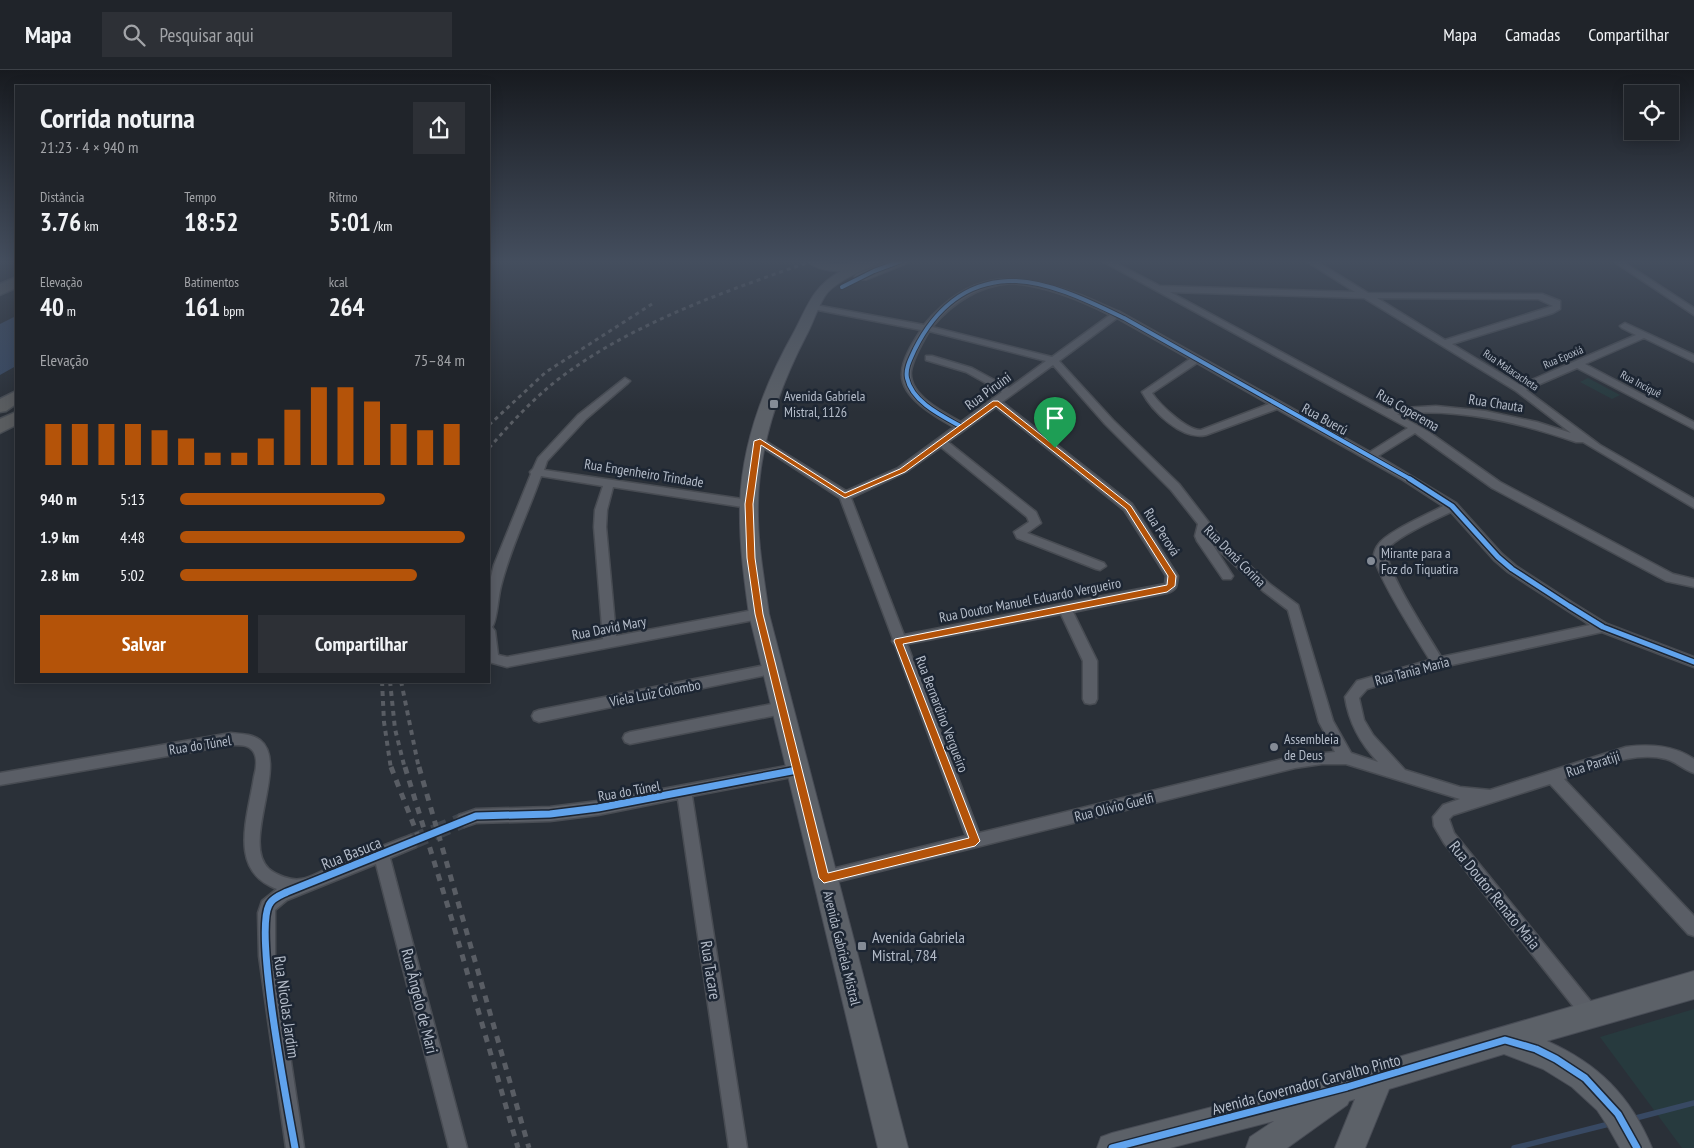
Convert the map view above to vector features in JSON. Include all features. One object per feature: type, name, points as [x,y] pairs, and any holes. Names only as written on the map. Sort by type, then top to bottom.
[{"type":"highway","points":[[0,407],[15,397]]},
{"type":"highway","points":[[0,427],[15,418]]},
{"type":"main road","name":"Avenida Gabriela Mistral","points":[[812,311],[782,367],[770,398],[758,441],[749,504],[751,558],[759,614],[771,669],[893,1148]]},
{"type":"main road","name":"Avenida Governador Carvalho Pinto","points":[[1112,1148],[1378,1079],[1590,1015],[1694,986]]},
{"type":"main road","points":[[1506,1040],[1536,1049],[1556,1059],[1585,1078],[1618,1114],[1637,1148]]},
{"type":"main road","points":[[1350,1148],[1378,1079]]},
{"type":"main road","points":[[1261,1148],[1347,1087]]},
{"type":"street","points":[[842,311],[926,328],[1053,360]]},
{"type":"street","name":"Rua Buerú","points":[[941,311],[926,328],[908,367],[906,376],[908,383],[937,414],[962,427]]},
{"type":"street","name":"Rua Buerú","points":[[1110,311],[1370,456],[1452,506],[1498,557],[1512,569],[1603,627],[1694,662]]},
{"type":"street","name":"Rua Coperema","points":[[1196,311],[1415,428],[1445,447],[1474,471],[1496,485],[1670,578],[1694,583]]},
{"type":"street","name":"Rua Malacacheta","points":[[1392,311],[1519,389],[1596,447],[1694,504]]},
{"type":"street","points":[[1445,343],[1549,311]]},
{"type":"street","name":"Rua Piruini","points":[[845,496],[902,470],[1117,314]]},
{"type":"street","points":[[1625,326],[1694,359]]},
{"type":"street","name":"Rua Epoxiá","points":[[1519,389],[1644,335]]},
{"type":"street","points":[[930,358],[970,370],[1009,392]]},
{"type":"street","points":[[1197,359],[1148,392],[1148,396],[1157,405],[1194,433],[1202,433],[1277,404]]},
{"type":"street","name":"Rua Doná Corina","points":[[1053,360],[1109,422],[1175,487],[1220,545],[1267,588],[1294,608],[1326,722],[1346,758]]},
{"type":"street","name":"Rua Inciquê","points":[[1577,364],[1694,426]]},
{"type":"street","points":[[490,612],[500,565],[518,524],[536,472],[548,452],[575,424],[624,381]]},
{"type":"street","name":"Rua Perová","points":[[996,402],[1128,508],[1172,576],[1171,586],[1167,589]]},
{"type":"street","name":"Rua Chauta","points":[[1387,412],[1433,410],[1500,416],[1554,430],[1596,447]]},
{"type":"street","points":[[1370,456],[1415,428]]},
{"type":"street","points":[[758,441],[845,496]]},
{"type":"street","points":[[942,442],[1032,515],[1035,523],[1020,532],[1022,535],[1100,566]]},
{"type":"street","name":"Rua Engenheiro Trindade","points":[[536,472],[749,504]]},
{"type":"street","points":[[609,483],[601,510],[600,527],[610,643]]},
{"type":"street","name":"Rua Bernardino Vergueiro","points":[[845,496],[898,641],[975,841]]},
{"type":"street","points":[[1438,663],[1397,593],[1383,566],[1380,555],[1383,546],[1392,538],[1452,506]]},
{"type":"street","points":[[1203,525],[1201,536],[1203,541],[1227,576]]},
{"type":"street","name":"Rua Doutor Manuel Eduardo Vergueiro","points":[[898,641],[1167,589]]},
{"type":"street","points":[[1065,609],[1090,661],[1090,699]]},
{"type":"street","name":"Rua David Mary","points":[[490,640],[492,658],[500,662],[507,662],[759,614]]},
{"type":"street","name":"Rua Tania Maria","points":[[1492,797],[1460,793],[1403,776],[1363,734],[1354,712],[1352,697],[1362,685],[1438,663],[1603,627]]},
{"type":"street","name":"Viela Luiz Colombo","points":[[539,716],[771,669]]},
{"type":"street","points":[[630,738],[782,708]]},
{"type":"street","name":"Rua do Túnel","points":[[0,779],[231,738],[249,740],[260,749],[263,762],[252,835],[253,854],[260,871],[277,882],[300,887]]},
{"type":"street","name":"Rua Paratiji","points":[[1492,797],[1626,753],[1650,750],[1668,754],[1694,767]]},
{"type":"street","name":"Rua Olívio Guelfi","points":[[824,878],[1295,762],[1322,758],[1346,758],[1403,776]]},
{"type":"street","name":"Rua do Túnel","points":[[464,820],[476,816],[550,814],[598,808],[796,770]]},
{"type":"street","points":[[1553,777],[1694,928]]},
{"type":"street","name":"Rua Tacare","points":[[684,792],[738,1148]]},
{"type":"street","name":"Rua Doutor Renato Maia","points":[[1492,797],[1448,810],[1441,817],[1442,826],[1449,838],[1590,1015]]},
{"type":"street","name":"Rua Basuca","points":[[300,887],[411,842]]},
{"type":"street","name":"Rua Ângelo de Mari","points":[[382,854],[458,1148]]},
{"type":"street","name":"Rua Nicolas Jardim","points":[[295,1148],[267,956],[266,913],[268,906],[274,900],[300,887]]},
{"type":"green space","points":[[1588,378],[1620,395],[1612,399],[1580,382]]},
{"type":"green space","points":[[1694,1009],[1694,1148],[1682,1148],[1600,1037]]},
{"type":"water","points":[[15,316],[15,367],[0,375],[0,324]]},
{"type":"waterway","points":[[1632,1119],[1694,1103]]},
{"type":"waterway","points":[[1514,1148],[1613,1123]]},
{"type":"tunnel","points":[[411,842],[464,820]]},
{"type":"railway","points":[[490,424],[546,372],[641,311]]},
{"type":"railway","points":[[490,447],[521,413],[547,389],[585,360],[615,342],[678,311]]},
{"type":"railway","points":[[382,683],[384,722],[391,769]]},
{"type":"railway","points":[[390,683],[395,729],[405,769]]},
{"type":"railway","points":[[401,683],[419,769]]},
{"type":"railway","points":[[391,767],[420,841]]},
{"type":"railway","points":[[405,767],[452,920],[518,1148]]},
{"type":"railway","points":[[419,767],[529,1148]]},
{"type":"cycle path","points":[[941,311],[925,329],[908,364],[906,375],[910,387],[922,401],[930,408],[962,427]]},
{"type":"cycle path","points":[[1110,311],[1147,330],[1407,477],[1452,506],[1498,557],[1512,569],[1603,627],[1694,662]]},
{"type":"cycle path","points":[[295,1148],[275,1022],[266,948],[265,921],[268,906],[274,899],[287,892],[476,816],[550,814],[598,808],[797,770]]},
{"type":"cycle path","points":[[1112,1148],[1347,1087],[1505,1040],[1536,1049],[1556,1059],[1585,1078],[1618,1114],[1637,1148]]},
{"type":"place","name":"Avenida Gabriela Mistral, 1126","points":[[774,404]]},
{"type":"place","name":"Mirante para a Foz do Tiquatira","points":[[1371,561]]},
{"type":"place","name":"Assembleia de Deus","points":[[1274,747]]},
{"type":"place","name":"Avenida Gabriela Mistral, 784","points":[[862,946]]},
{"type":"route","points":[[996,402],[1055,448],[1114,494],[1128,508],[1172,576],[1171,586],[1167,589],[898,641],[975,841],[824,878],[759,614],[751,558],[749,504],[758,441],[845,496],[902,470],[996,402]]}]
